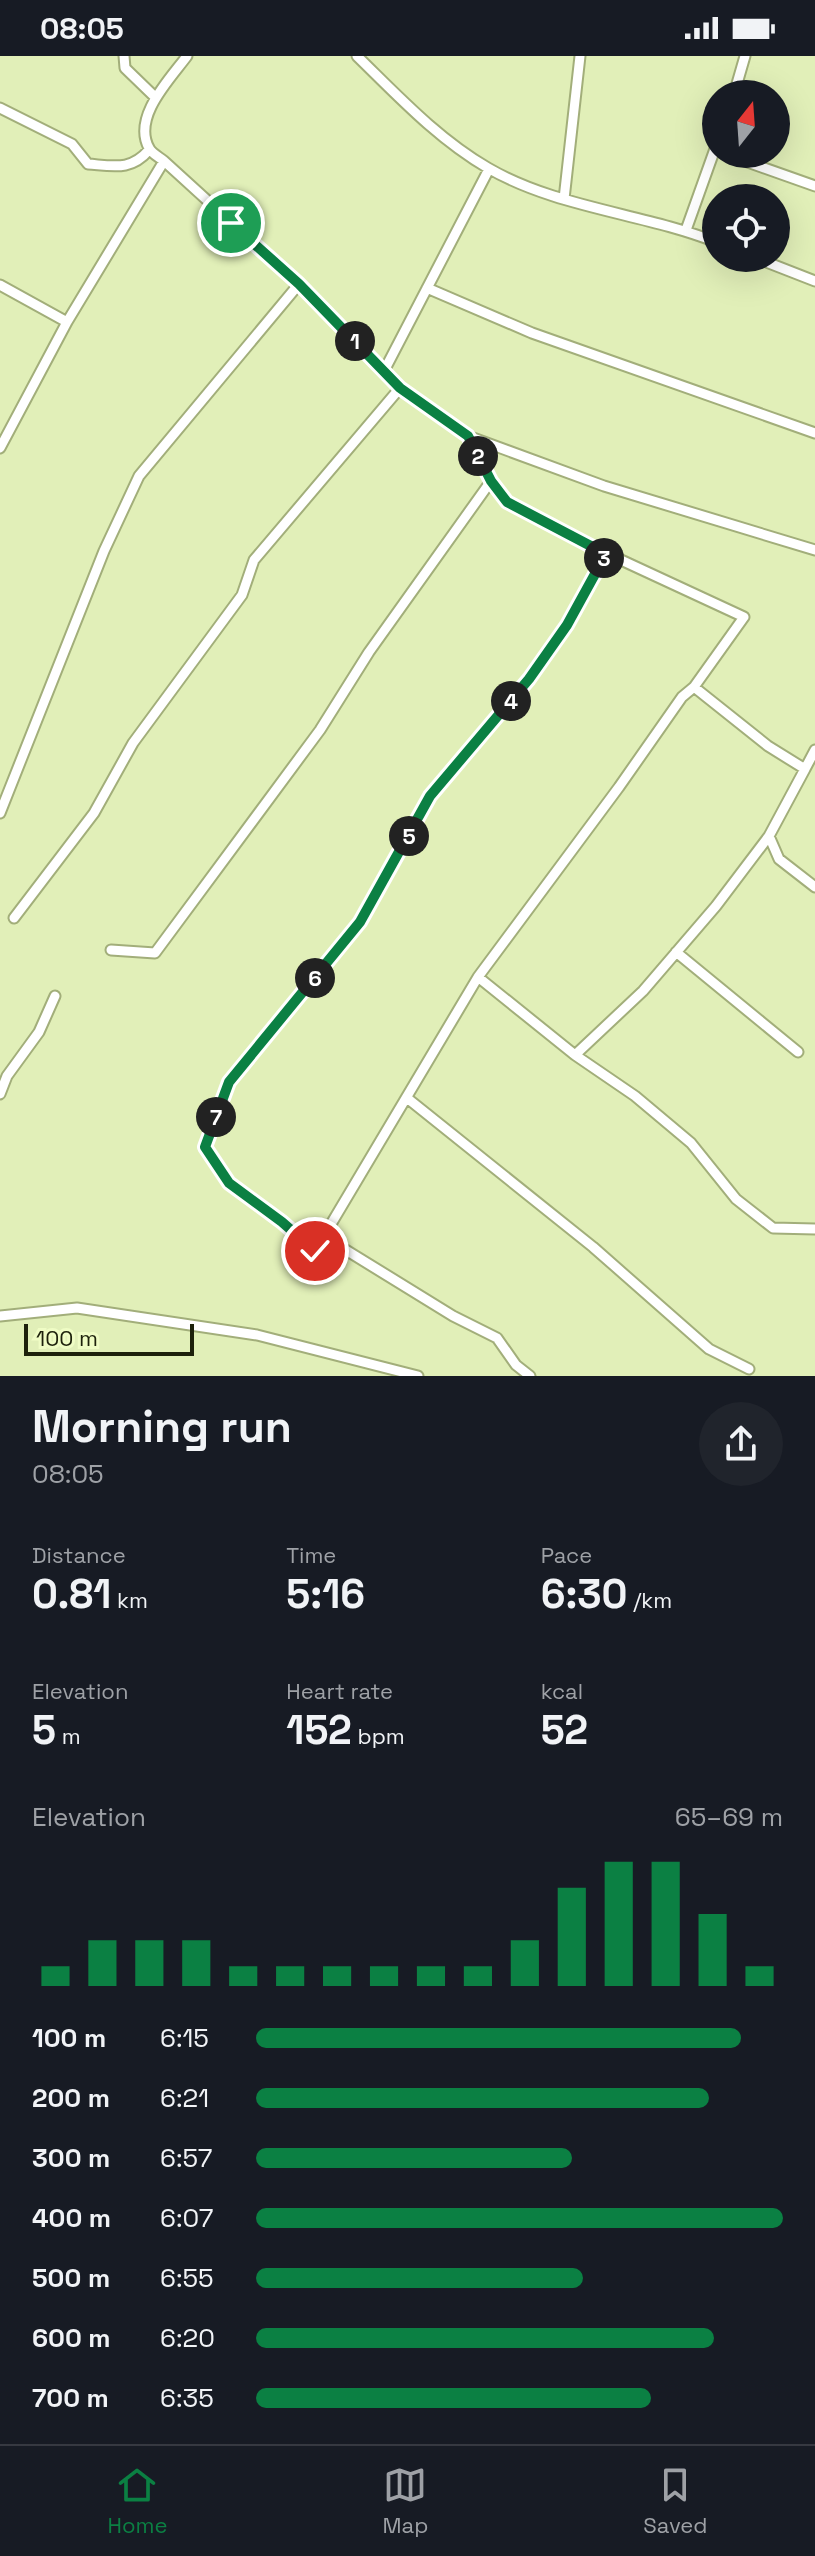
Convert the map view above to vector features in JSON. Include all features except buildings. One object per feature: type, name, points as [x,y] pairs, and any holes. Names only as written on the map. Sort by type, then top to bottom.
[{"type":"street","points":[[124,56],[125,68],[156,98]]},
{"type":"street","points":[[187,56],[156,98],[144,127],[149,150],[299,284],[400,388],[468,436],[604,486],[815,550]]},
{"type":"street","points":[[357,56],[444,138],[489,169],[564,199],[702,236]]},
{"type":"street","points":[[564,199],[580,56]]},
{"type":"street","points":[[738,80],[745,56]]},
{"type":"street","points":[[0,108],[72,144],[88,164],[126,166],[139,162],[149,150]]},
{"type":"street","points":[[0,448],[67,322],[164,161]]},
{"type":"street","points":[[686,230],[711,168]]},
{"type":"street","points":[[766,168],[815,186]]},
{"type":"street","points":[[384,371],[489,169]]},
{"type":"street","points":[[790,271],[815,281]]},
{"type":"street","points":[[0,813],[104,551],[139,476],[299,284]]},
{"type":"street","points":[[0,285],[67,322]]},
{"type":"street","points":[[427,288],[532,333],[815,433]]},
{"type":"street","points":[[14,918],[94,813],[133,743],[242,595],[254,560],[400,388]]},
{"type":"street","points":[[315,1251],[478,977],[744,617],[606,554],[507,502],[491,481],[468,436]]},
{"type":"street","points":[[111,950],[155,953],[320,730],[369,652],[491,481]]},
{"type":"street","points":[[315,1251],[229,1183],[205,1147],[229,1082],[360,922],[430,796],[529,679],[567,625],[606,554]]},
{"type":"street","points":[[694,687],[768,746],[805,769]]},
{"type":"street","points":[[575,1055],[643,991],[758,850],[769,836],[815,750]]},
{"type":"street","points":[[769,836],[779,859]]},
{"type":"street","points":[[758,850],[779,859],[815,887]]},
{"type":"street","points":[[676,952],[798,1052]]},
{"type":"street","points":[[478,977],[575,1055],[635,1096],[691,1143],[736,1199],[773,1228],[815,1229]]},
{"type":"street","points":[[0,1094],[7,1076],[39,1032],[55,996]]},
{"type":"street","points":[[407,1098],[593,1247],[709,1349],[749,1369]]},
{"type":"street","points":[[315,1251],[341,1247],[453,1316],[497,1338],[516,1365],[530,1376]]},
{"type":"street","points":[[0,1316],[77,1308],[257,1335],[418,1376]]},
{"type":"route","points":[[231,223],[299,284],[400,388],[468,436],[491,481],[507,502],[606,554],[567,625],[529,679],[430,796],[360,922],[229,1082],[205,1147],[229,1183],[315,1251]]}]
